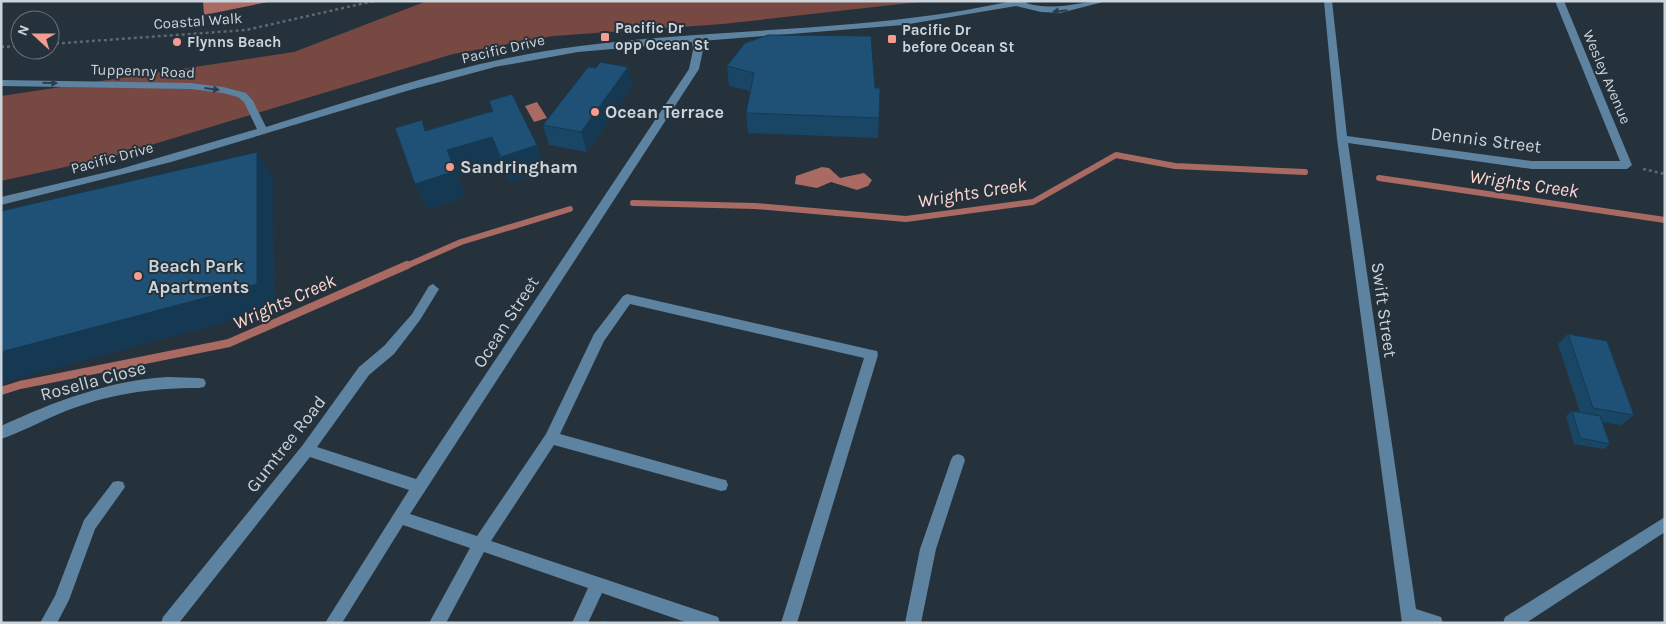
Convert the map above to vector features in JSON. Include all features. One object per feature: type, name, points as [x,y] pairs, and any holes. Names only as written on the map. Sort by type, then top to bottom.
[{"type":"street","points":[[1021,2],[1047,12],[1062,12],[1103,1]]},
{"type":"street","name":"Swift Street","points":[[1328,1],[1342,138],[1410,619]]},
{"type":"street","name":"Wesley Avenue","points":[[1559,1],[1627,165]]},
{"type":"street","name":"Pacific Drive","points":[[1,201],[191,153],[394,90],[539,55],[633,42],[846,28],[938,17],[1021,2]]},
{"type":"street","name":"Ocean Street","points":[[333,623],[418,487],[694,69],[698,50],[696,39]]},
{"type":"street","name":"Tuppenny Road","points":[[1,83],[190,86],[223,90],[242,95],[248,101],[263,130]]},
{"type":"street","name":"Dennis Street","points":[[1342,138],[1532,165],[1627,165]]},
{"type":"street","name":"Gumtree Road","points":[[168,623],[307,450],[364,371],[389,350],[416,318],[433,289]]},
{"type":"street","points":[[437,623],[480,544],[551,438],[600,338],[627,299],[872,355],[789,623]]},
{"type":"street","name":"Rosella Close","points":[[1,433],[34,417],[93,397],[157,383],[199,383]]},
{"type":"street","points":[[551,438],[721,485]]},
{"type":"street","points":[[307,450],[418,487]]},
{"type":"street","points":[[913,623],[928,548],[958,460]]},
{"type":"street","points":[[48,623],[61,600],[89,525],[118,487]]},
{"type":"street","points":[[400,517],[703,621]]},
{"type":"street","points":[[1512,623],[1665,524]]},
{"type":"street","points":[[580,623],[598,584]]},
{"type":"street","points":[[1410,619],[1435,623]]},
{"type":"path","name":"Coastal Walk","points":[[60,43],[246,30],[374,1]]},
{"type":"path","points":[[1627,165],[1665,174]]},
{"type":"shaded area","points":[[203,1],[273,1],[204,15]]},
{"type":"shaded area","points":[[427,1],[928,1],[723,24],[553,36],[453,54],[111,157],[1,181],[1,96],[294,52]]},
{"type":"shaded area","points":[[537,102],[547,118],[534,122],[525,106]]},
{"type":"shaded area","points":[[822,167],[829,168],[840,178],[864,173],[872,180],[868,186],[857,190],[831,182],[817,188],[795,184],[796,176]]},
{"type":"building","points":[[768,35],[871,36],[875,88],[880,88],[879,118],[746,113],[754,73],[727,66],[745,43]]},
{"type":"building","points":[[600,62],[628,67],[581,132],[543,125],[588,67],[596,68]]},
{"type":"building","points":[[512,94],[537,145],[501,157],[492,137],[447,150],[455,171],[415,184],[395,128],[422,120],[425,131],[493,111],[489,101]]},
{"type":"building","name":"Beach Park Apartments","points":[[257,152],[257,284],[1,352],[1,211]]},
{"type":"building","points":[[1568,334],[1607,341],[1634,415],[1593,408]]},
{"type":"building","points":[[1572,411],[1600,416],[1610,444],[1580,438]]},
{"type":"building","points":[[603,620],[614,623],[602,623]]},
{"type":"waterway","name":"Wrights Creek","points":[[633,203],[755,206],[906,219],[1033,202],[1116,155],[1175,166],[1305,172]]},
{"type":"waterway","name":"Wrights Creek","points":[[1379,178],[1665,220]]},
{"type":"waterway","name":"Wrights Creek","points":[[404,267],[461,242],[570,209]]},
{"type":"waterway","name":"Wrights Creek","points":[[1,391],[20,385],[229,343],[407,265]]},
{"type":"place","name":"Pacific Dr opp Ocean St","points":[[605,37]]},
{"type":"place","name":"Pacific Dr before Ocean St","points":[[892,39]]},
{"type":"place","name":"Flynns Beach","points":[[177,42]]},
{"type":"place","name":"Ocean Terrace","points":[[595,112]]},
{"type":"place","name":"Sandringham","points":[[450,167]]},
{"type":"place","name":"Beach Park Apartments","points":[[138,276]]}]
